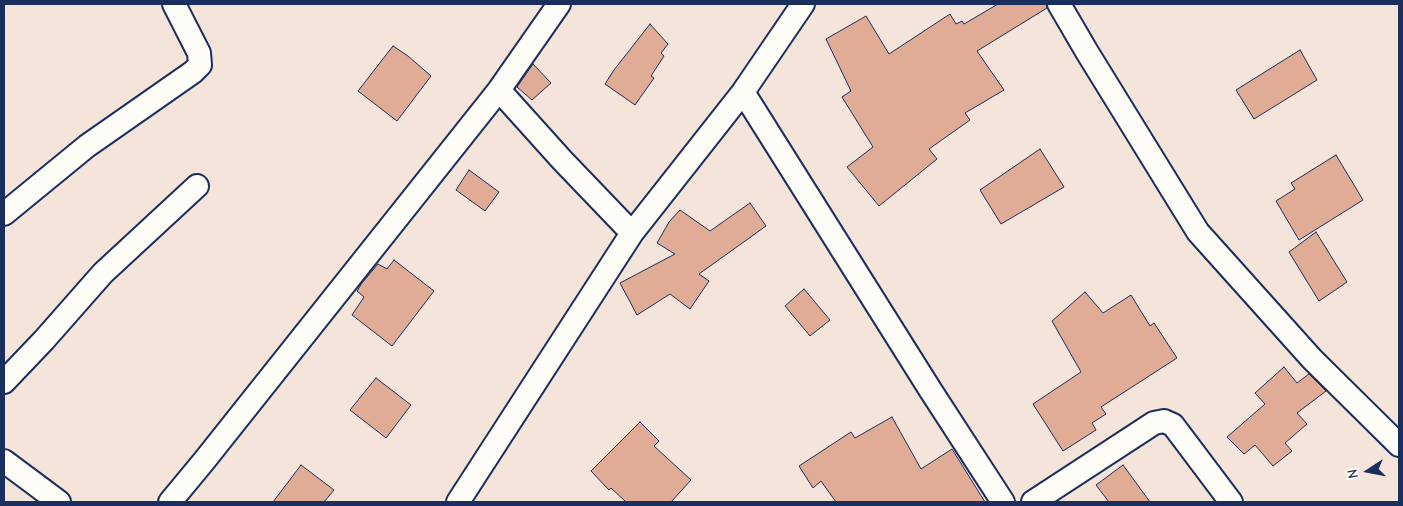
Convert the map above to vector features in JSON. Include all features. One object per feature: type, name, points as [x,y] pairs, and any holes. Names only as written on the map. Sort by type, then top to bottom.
[{"type":"street","points":[[4,214],[87,146],[193,72],[200,65],[200,53],[174,4]]},
{"type":"street","points":[[170,502],[499,90],[559,4]]},
{"type":"street","points":[[458,502],[632,233],[743,92],[803,4]]},
{"type":"street","points":[[1059,4],[1198,232],[1312,359],[1399,445]]},
{"type":"street","points":[[499,90],[562,160],[632,233]]},
{"type":"street","points":[[743,92],[1003,502]]},
{"type":"street","points":[[4,382],[103,273],[197,186]]},
{"type":"street","points":[[1033,502],[1154,423],[1164,421],[1173,424],[1231,502]]},
{"type":"street","points":[[4,461],[59,502]]},
{"type":"building","points":[[998,4],[1046,4],[1047,8],[977,51],[1004,90],[965,113],[970,120],[929,149],[937,159],[879,206],[847,167],[873,147],[842,97],[851,91],[826,39],[866,16],[889,54],[950,14],[956,24],[962,21],[964,24]]},
{"type":"building","points":[[650,24],[668,44],[661,53],[664,56],[651,76],[654,78],[635,105],[605,84]]},
{"type":"building","points":[[393,46],[431,76],[397,121],[358,91]]},
{"type":"building","points":[[1300,50],[1317,80],[1254,119],[1236,90]]},
{"type":"building","points":[[533,64],[551,83],[532,100],[517,87]]},
{"type":"building","points":[[1040,149],[1064,187],[1001,224],[980,190]]},
{"type":"building","points":[[1336,155],[1363,200],[1299,240],[1276,201],[1295,189],[1291,183]]},
{"type":"building","points":[[469,170],[499,192],[485,211],[456,190]]},
{"type":"building","points":[[750,203],[766,226],[699,274],[709,281],[690,309],[670,294],[637,315],[620,283],[675,254],[657,243],[669,222],[680,210],[710,231]]},
{"type":"building","points":[[1316,232],[1347,282],[1319,301],[1289,252]]},
{"type":"building","points":[[394,260],[434,291],[392,346],[352,315],[364,297],[357,291],[362,283],[378,264],[387,269]]},
{"type":"building","points":[[804,289],[830,320],[810,336],[785,306]]},
{"type":"building","points":[[1085,292],[1103,313],[1131,295],[1150,326],[1154,323],[1177,358],[1101,407],[1106,414],[1092,423],[1096,430],[1063,451],[1033,404],[1081,372],[1052,321]]},
{"type":"building","points":[[1284,367],[1297,383],[1309,374],[1326,391],[1297,413],[1307,424],[1285,443],[1292,451],[1273,466],[1255,445],[1244,454],[1227,437],[1265,404],[1255,393]]},
{"type":"building","points":[[376,378],[411,405],[386,438],[350,410]]},
{"type":"building","points":[[892,417],[921,469],[952,449],[985,502],[836,502],[821,481],[813,488],[799,466],[851,432],[855,438]]},
{"type":"building","points":[[640,422],[659,441],[654,446],[691,480],[671,502],[626,502],[611,488],[609,490],[591,471]]},
{"type":"building","points":[[301,465],[334,490],[324,502],[273,502]]},
{"type":"building","points":[[1123,465],[1150,502],[1109,502],[1096,485]]}]
